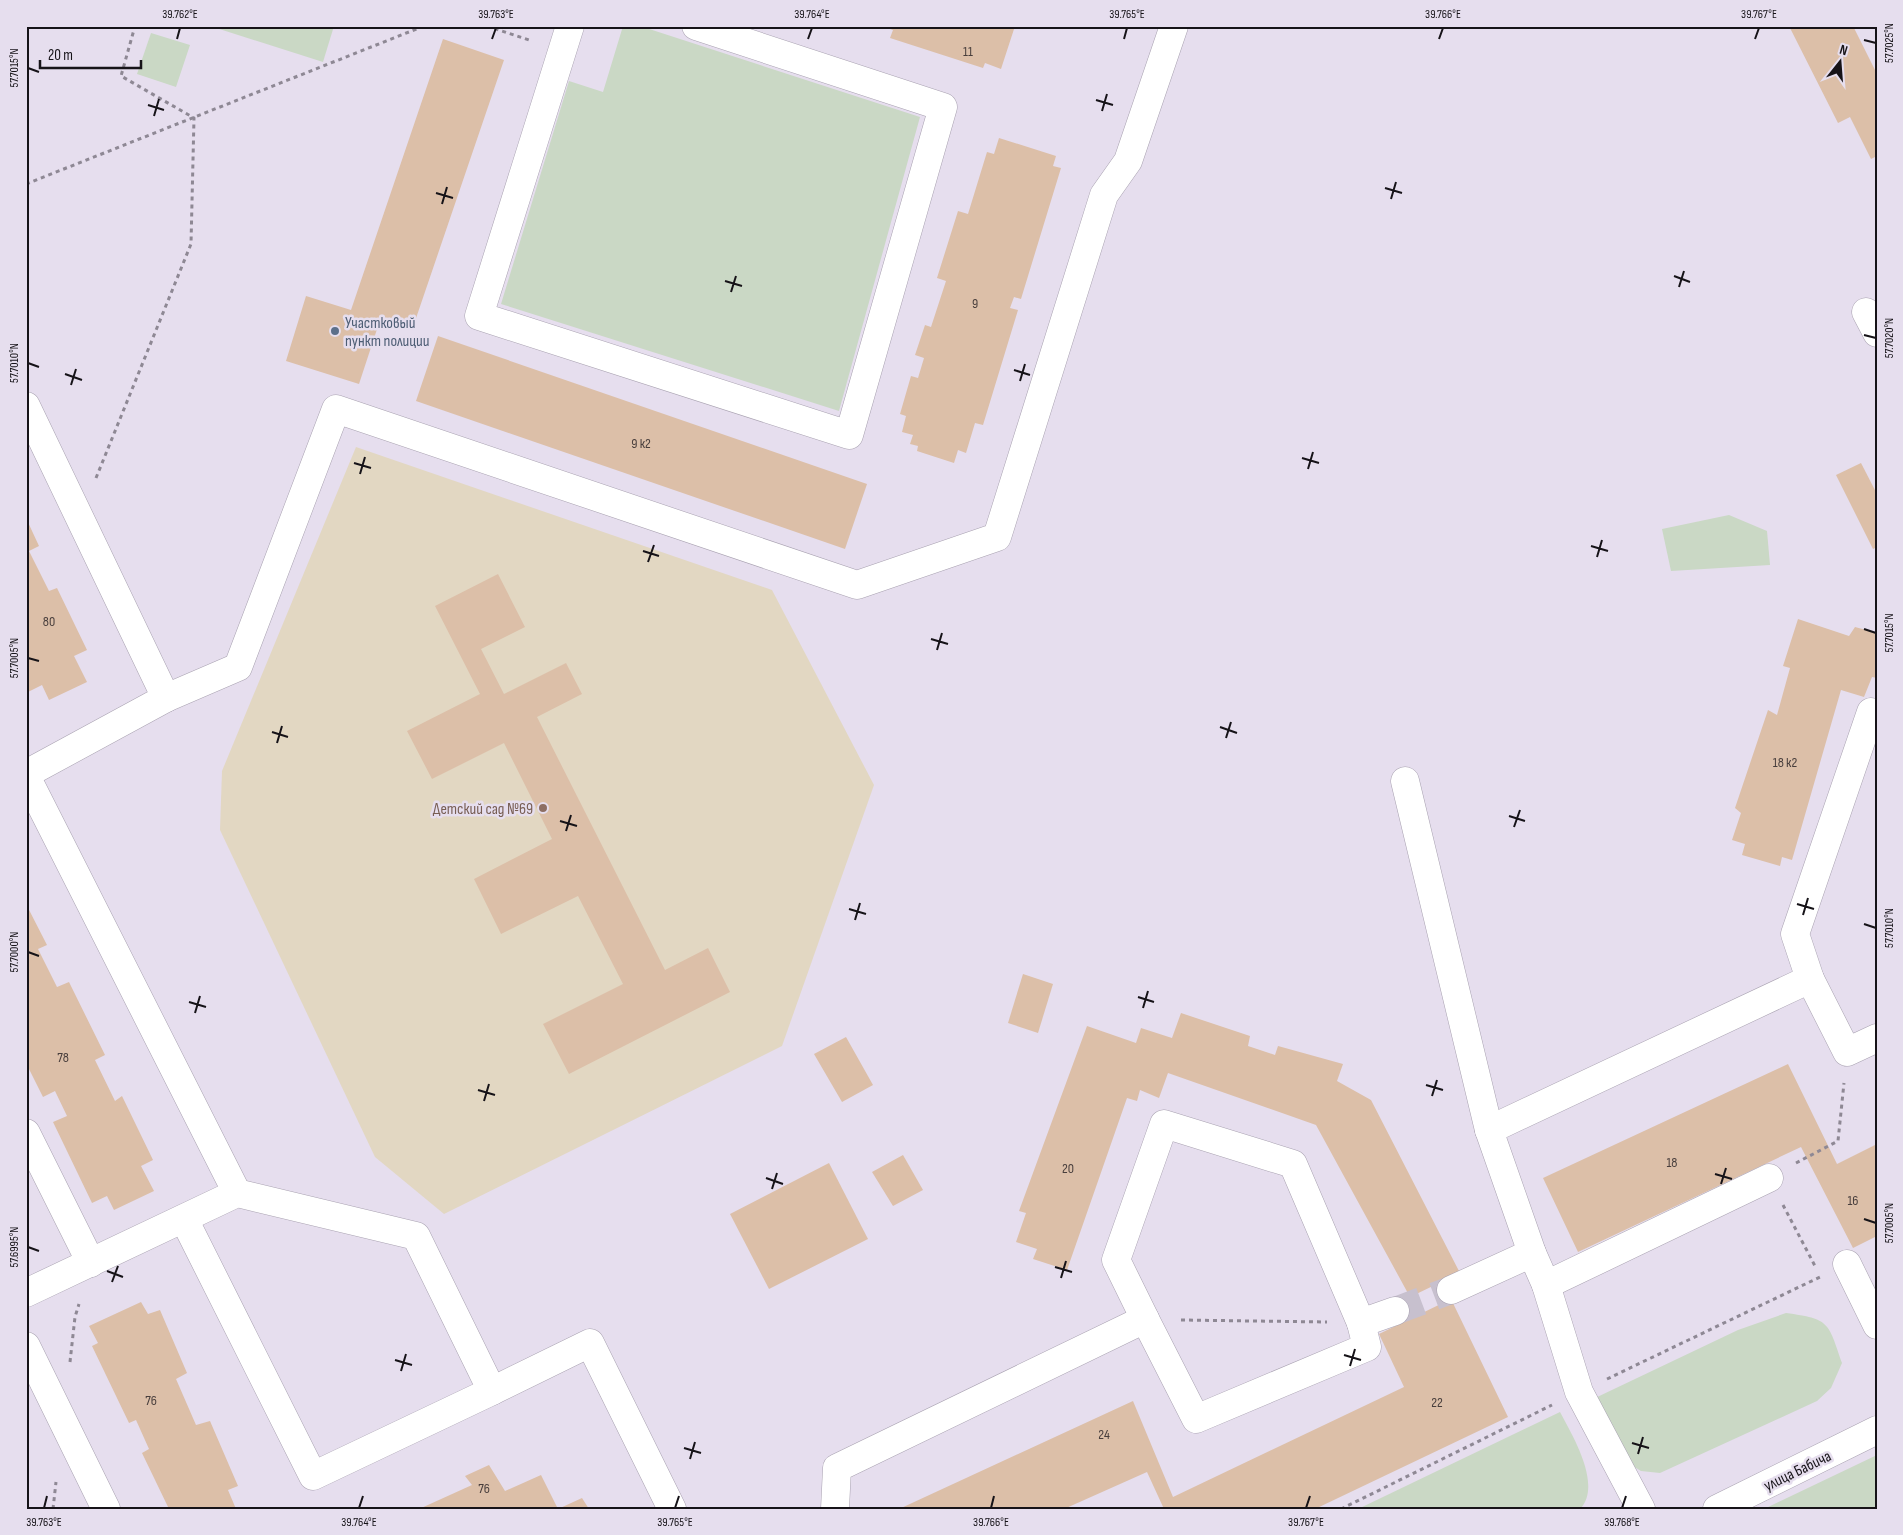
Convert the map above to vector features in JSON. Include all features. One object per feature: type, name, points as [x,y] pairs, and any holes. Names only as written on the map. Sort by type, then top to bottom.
[{"type":"street","points":[[566,39],[479,316],[849,435],[943,107],[696,26]]},
{"type":"street","points":[[237,1193],[26,775],[166,698],[238,667],[336,409],[857,585],[997,537],[1104,196],[1128,162],[1174,26]]},
{"type":"street","points":[[26,406],[166,698]]},
{"type":"street","points":[[1877,714],[1871,712],[1795,934],[1810,978],[1847,1052],[1877,1038]]},
{"type":"street","points":[[1405,781],[1489,1130],[1532,1253],[1546,1285],[1579,1392],[1641,1509]]},
{"type":"street","points":[[1489,1130],[1810,978]]},
{"type":"street","points":[[1164,1124],[1293,1164],[1361,1323],[1367,1347],[1196,1419],[1116,1260],[1164,1124]]},
{"type":"street","points":[[26,1133],[91,1262]]},
{"type":"street","points":[[1546,1285],[1769,1178]]},
{"type":"street","points":[[26,1293],[237,1193],[416,1236],[492,1391]]},
{"type":"street","points":[[184,1218],[313,1476],[590,1343],[672,1509]]},
{"type":"street","points":[[1451,1290],[1532,1253]]},
{"type":"street","points":[[1847,1264],[1877,1325]]},
{"type":"street","points":[[1361,1323],[1395,1311]]},
{"type":"street","points":[[835,1509],[837,1468],[1145,1319]]},
{"type":"street","points":[[26,1346],[106,1509]]},
{"type":"street","name":"улица Бабича","points":[[1717,1509],[1877,1430]]},
{"type":"path","points":[[135,26],[120,76],[194,118]]},
{"type":"path","points":[[26,184],[424,26]]},
{"type":"path","points":[[488,26],[566,39]]},
{"type":"path","points":[[80,518],[191,244],[194,118]]},
{"type":"path","points":[[1820,1276],[1769,1178],[1838,1140],[1847,1052]]},
{"type":"path","points":[[1145,1319],[1361,1323]]},
{"type":"shaded area","name":"Детский сад №69","points":[[356,447],[772,590],[874,785],[782,1046],[444,1214],[375,1157],[220,830],[222,771]]},
{"type":"green space","points":[[210,26],[334,26],[323,62]]},
{"type":"green space","points":[[623,26],[640,26],[920,117],[839,411],[501,304],[569,81],[603,92]]},
{"type":"green space","points":[[151,33],[190,45],[176,87],[137,74]]},
{"type":"green space","points":[[1729,515],[1767,531],[1770,565],[1671,571],[1662,529]]},
{"type":"green space","points":[[1786,1313],[1819,1321],[1830,1331],[1842,1363],[1831,1388],[1817,1401],[1660,1473],[1641,1471],[1626,1462],[1593,1399],[1738,1330]]},
{"type":"green space","points":[[1560,1412],[1578,1446],[1587,1474],[1588,1487],[1586,1499],[1580,1509],[1358,1509]]},
{"type":"green space","points":[[1877,1455],[1877,1509],[1764,1509]]},
{"type":"building","points":[[882,26],[1015,26],[1001,69],[985,63],[983,68],[890,38],[893,30]]},
{"type":"building","points":[[1789,26],[1853,26],[1877,74],[1877,156],[1871,159],[1850,117],[1838,123]]},
{"type":"building","points":[[443,39],[504,60],[412,330],[380,320],[359,384],[286,361],[306,296],[351,310]]},
{"type":"building","points":[[999,138],[1056,156],[1053,166],[1061,168],[1021,299],[1014,297],[1010,308],[1018,310],[983,425],[975,423],[966,453],[958,450],[954,463],[917,451],[918,446],[910,444],[913,435],[902,432],[906,416],[900,414],[911,376],[918,378],[924,358],[915,355],[925,325],[931,327],[946,281],[937,278],[958,211],[968,214],[987,152],[994,154]]},
{"type":"building","points":[[438,336],[867,484],[845,549],[416,401]]},
{"type":"building","points":[[1861,463],[1877,494],[1877,547],[1873,549],[1836,475]]},
{"type":"building","points":[[26,518],[39,546],[29,551],[49,591],[57,588],[87,650],[74,656],[87,682],[49,700],[42,685],[28,692],[26,689]]},
{"type":"building","points":[[498,574],[525,627],[481,649],[504,694],[566,663],[582,694],[537,717],[665,970],[708,948],[730,992],[569,1074],[543,1024],[623,984],[578,896],[501,934],[474,879],[552,839],[504,743],[432,779],[407,731],[480,694],[435,606]]},
{"type":"building","points":[[1798,619],[1849,636],[1855,627],[1877,633],[1877,678],[1872,677],[1864,697],[1841,690],[1792,860],[1782,857],[1780,866],[1742,855],[1745,844],[1732,840],[1741,813],[1735,808],[1768,710],[1777,715],[1790,668],[1783,666]]},
{"type":"building","points":[[26,904],[47,945],[38,949],[57,987],[69,982],[105,1055],[95,1060],[115,1101],[122,1096],[153,1160],[141,1166],[154,1191],[114,1210],[107,1196],[92,1203],[53,1122],[67,1116],[55,1091],[43,1097],[26,1063]]},
{"type":"building","points":[[1023,974],[1053,984],[1038,1033],[1008,1023]]},
{"type":"building","points":[[1181,1013],[1250,1036],[1248,1046],[1275,1055],[1278,1046],[1343,1064],[1337,1081],[1371,1100],[1460,1273],[1410,1297],[1316,1125],[1168,1073],[1159,1098],[1140,1090],[1137,1101],[1127,1098],[1067,1270],[1033,1259],[1037,1249],[1016,1242],[1026,1213],[1019,1211],[1087,1026],[1136,1043],[1141,1028],[1172,1038]]},
{"type":"building","points":[[846,1037],[873,1085],[842,1102],[814,1054]]},
{"type":"building","points":[[1788,1064],[1837,1164],[1877,1144],[1877,1236],[1853,1248],[1801,1147],[1578,1252],[1543,1178]]},
{"type":"building","points":[[903,1155],[923,1190],[893,1206],[872,1172]]},
{"type":"building","points":[[829,1163],[868,1239],[769,1289],[730,1214]]},
{"type":"building","points":[[1451,1299],[1508,1417],[1315,1509],[1164,1509],[1147,1472],[1064,1509],[899,1509],[1133,1401],[1173,1497],[1404,1387],[1379,1334]]},
{"type":"building","points":[[141,1302],[148,1314],[160,1310],[187,1373],[176,1379],[196,1425],[210,1421],[238,1486],[228,1490],[236,1509],[169,1509],[142,1453],[149,1449],[136,1420],[129,1423],[92,1346],[98,1343],[89,1326]]},
{"type":"building","points":[[489,1465],[505,1491],[541,1475],[558,1509],[419,1509],[472,1485],[465,1476]]},
{"type":"building","points":[[582,1498],[589,1509],[558,1509]]},
{"type":"tunnel","points":[[1395,1311],[1451,1290]]},
{"type":"place","name":"Участковый пункт полиции","points":[[335,331]]},
{"type":"place","name":"Детский сад №69","points":[[543,808]]}]
